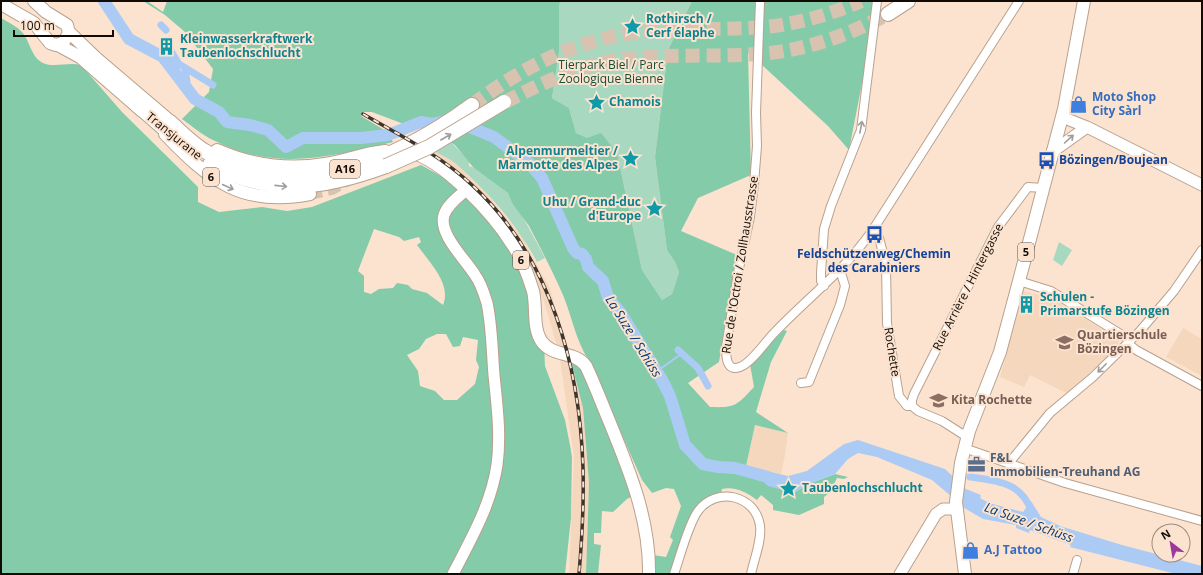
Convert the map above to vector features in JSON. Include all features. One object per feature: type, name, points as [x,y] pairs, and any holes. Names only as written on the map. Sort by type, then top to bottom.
[{"type":"highway","points":[[888,14],[908,1]]},
{"type":"highway","name":"Transjurane","points":[[136,105],[207,163],[230,174],[271,185],[305,187],[343,180],[386,166],[429,146],[504,102]]},
{"type":"highway","name":"Transjurane","points":[[170,122],[199,147],[229,163],[268,174],[304,176],[339,171],[377,159],[425,136],[472,105]]},
{"type":"main road","name":"6","points":[[34,1],[46,12],[66,24],[69,32]]},
{"type":"main road","name":"5","points":[[964,574],[957,505],[958,480],[966,442],[1000,352],[1062,117],[1084,1]]},
{"type":"main road","name":"6","points":[[1,4],[34,23],[50,43],[58,45]]},
{"type":"main road","points":[[45,37],[44,30],[47,24],[52,20],[59,20]]},
{"type":"main road","points":[[58,45],[66,40],[69,32]]},
{"type":"main road","name":"Transjurane","points":[[69,32],[96,58],[170,122]]},
{"type":"main road","name":"Transjurane","points":[[58,45],[76,53],[136,105]]},
{"type":"main road","name":"6","points":[[136,105],[199,168],[226,186],[249,194],[267,198],[290,198],[310,194]]},
{"type":"main road","name":"6","points":[[170,122],[194,139],[223,153],[269,165],[308,166],[389,151],[404,151],[442,170],[466,190],[505,234],[523,263],[533,293],[538,332],[542,342],[553,350],[577,358],[589,371],[625,459],[636,492],[647,542],[649,574]]},
{"type":"street","name":"Rue de l'Octroi / Zollhausstrasse","points":[[760,1],[756,113],[757,146],[754,184],[750,217],[738,273],[726,347],[726,358],[728,363],[735,368],[741,367],[747,363],[777,330],[840,270],[874,228],[1019,1]]},
{"type":"street","points":[[824,286],[821,281],[824,229],[831,206],[849,164],[861,130],[877,1]]},
{"type":"street","points":[[1062,117],[1087,127],[1202,185]]},
{"type":"street","points":[[1052,152],[1087,127]]},
{"type":"street","name":"Rue Arrière / Hintergasse","points":[[912,406],[914,394],[998,227],[1028,187],[1043,188]]},
{"type":"street","points":[[453,573],[482,516],[490,495],[497,465],[498,437],[490,326],[486,301],[476,275],[452,243],[443,225],[444,214],[447,208],[466,190]]},
{"type":"street","name":"Rochette","points":[[874,228],[880,238],[886,264],[887,323],[899,396],[907,406],[912,406],[918,411],[942,421],[966,442],[1009,464],[1065,483],[1202,521]]},
{"type":"street","points":[[1009,464],[1050,412],[1093,377],[1140,331],[1174,291],[1202,250]]},
{"type":"street","points":[[801,383],[809,382],[838,310],[845,286],[840,270]]},
{"type":"street","points":[[1019,280],[1051,291],[1130,340]]},
{"type":"street","points":[[1130,340],[1130,345],[1136,350],[1202,386]]},
{"type":"street","points":[[674,574],[698,512],[711,500],[729,496],[747,503],[754,511],[759,522],[760,537],[751,574]]},
{"type":"street","points":[[900,574],[936,514],[944,509],[957,505]]},
{"type":"street","points":[[1073,574],[1076,560]]},
{"type":"shaded area","points":[[434,151],[454,162],[484,190],[522,237],[550,289],[568,349],[557,346],[545,305],[528,261],[428,154]]},
{"type":"shaded area","name":"Quartierschule Bözingen","points":[[1023,291],[1048,296],[1119,340],[1118,345],[1101,363],[1066,393],[1030,375],[1024,387],[1000,377]]},
{"type":"shaded area","points":[[1183,328],[1202,339],[1202,376],[1166,357]]},
{"type":"shaded area","points":[[560,359],[571,361],[583,408],[589,483],[586,574],[569,574],[574,457]]},
{"type":"shaded area","points":[[755,425],[788,433],[781,474],[746,466]]},
{"type":"green space","points":[[143,1],[147,1],[163,12],[167,1],[561,1],[559,5],[559,52],[552,98],[569,108],[576,133],[587,138],[601,133],[617,153],[642,270],[662,300],[672,294],[679,272],[675,262],[667,250],[655,157],[668,50],[692,1],[878,1],[849,150],[828,126],[748,52],[751,175],[698,198],[681,231],[737,255],[719,362],[688,383],[710,407],[731,406],[739,402],[754,387],[750,364],[784,330],[787,331],[771,362],[756,412],[788,433],[755,425],[746,466],[794,493],[806,485],[835,474],[848,477],[844,479],[837,478],[833,486],[833,490],[824,497],[824,504],[799,515],[773,510],[773,505],[761,495],[757,500],[740,490],[731,488],[722,489],[721,494],[704,500],[671,574],[653,574],[653,555],[666,557],[673,540],[670,537],[681,506],[674,489],[666,488],[652,493],[642,480],[574,329],[563,295],[529,226],[514,206],[508,193],[473,167],[455,145],[430,129],[401,123],[372,112],[363,112],[361,116],[386,131],[393,142],[347,153],[302,159],[280,159],[258,156],[236,150],[209,138],[182,119],[209,92],[213,69],[185,32],[165,15]]},
{"type":"green space","name":"Tierpark Biel / Parc Zoologique Bienne","points":[[561,1],[692,1],[668,50],[655,157],[667,250],[675,262],[679,272],[672,294],[662,300],[642,270],[617,153],[576,133],[569,108],[552,98],[559,52],[559,5]]},
{"type":"green space","points":[[1,18],[22,32],[33,53],[43,63],[52,65],[81,65],[122,112],[198,187],[198,202],[219,212],[262,207],[287,211],[312,207],[421,165],[466,190],[512,243],[544,345],[545,366],[565,420],[572,457],[571,518],[565,574],[1,574]],"holes":[[[374,229],[399,237],[404,241],[419,237],[421,242],[417,245],[442,281],[445,297],[443,305],[427,293],[412,289],[408,285],[397,283],[393,288],[379,289],[371,294],[364,292],[364,276],[358,271]],[[437,334],[446,334],[453,347],[460,346],[463,337],[478,340],[476,360],[479,367],[475,384],[457,400],[444,400],[435,391],[420,386],[418,371],[407,355],[419,349],[426,339]]]},
{"type":"green space","points":[[451,142],[469,161],[469,166],[478,169],[508,193],[510,199],[524,219],[545,258],[537,262],[511,221],[479,185],[455,163],[434,151]]},
{"type":"green space","points":[[1059,242],[1072,250],[1062,266],[1053,260]]},
{"type":"green space","points":[[571,361],[582,369],[625,472],[631,497],[613,512],[602,511],[601,533],[594,533],[594,544],[601,545],[598,573],[586,574],[589,483],[583,408]]},
{"type":"water","points":[[858,440],[945,469],[966,489],[981,495],[980,498],[989,503],[1023,512],[1031,501],[1041,517],[1060,526],[1151,553],[1151,563],[1191,563],[1202,566],[1202,574],[1176,574],[1070,547],[1071,545],[1030,530],[1029,533],[1016,528],[1016,525],[983,519],[966,509],[932,480],[877,457],[858,453],[848,459],[835,474],[806,485],[794,493],[768,486],[746,466],[788,476],[807,471],[844,444]]},
{"type":"waterway","name":"La Suze / Schüss","points":[[104,1],[129,39],[163,57],[195,99],[219,112],[227,122],[250,125],[268,130],[286,147],[303,138],[361,138],[388,135],[421,122],[432,124],[447,121],[472,128],[494,137],[529,163],[542,178],[573,248],[577,253],[582,254],[586,259],[588,267],[603,281],[608,298],[620,312],[662,380],[670,396],[685,445],[703,464],[735,468],[768,477]]},
{"type":"waterway","points":[[161,25],[166,30]]},
{"type":"waterway","points":[[171,51],[179,64]]},
{"type":"waterway","points":[[163,57],[179,64],[213,85]]},
{"type":"waterway","points":[[185,68],[188,89]]},
{"type":"waterway","points":[[678,350],[698,368],[708,386]]},
{"type":"waterway","points":[[656,372],[681,354]]},
{"type":"waterway","points":[[970,477],[999,482],[1015,489],[1028,503],[1032,513]]},
{"type":"tunnel","points":[[472,105],[491,91],[531,67],[573,48],[594,41],[640,32],[774,26],[819,16],[861,1]]},
{"type":"tunnel","points":[[505,102],[533,88],[576,70],[606,62],[640,57],[733,55],[786,51],[816,44],[845,34],[888,14]]},
{"type":"tunnel","points":[[310,194],[332,189],[346,181]]},
{"type":"railway","points":[[363,114],[406,138],[447,164],[472,185],[499,213],[522,245],[541,279],[556,315],[567,352],[581,429],[583,494],[579,574]]},
{"type":"place","name":"Rothirsch / Cerf élaphe","points":[[633,26]]},
{"type":"place","name":"Kleinwasserkraftwerk Taubenlochschlucht","points":[[167,46]]},
{"type":"place","name":"Chamois","points":[[596,102]]},
{"type":"place","name":"Moto Shop City Sàrl","points":[[1079,104]]},
{"type":"place","name":"Alpenmurmeltier / Marmotte des Alpes","points":[[631,158]]},
{"type":"place","name":"Bözingen/Boujean","points":[[1046,160]]},
{"type":"place","name":"Uhu / Grand-duc d'Europe","points":[[654,209]]},
{"type":"place","name":"Feldschützenweg/Chemin des Carabiniers","points":[[874,235]]},
{"type":"place","name":"Schulen - Primarstufe Bözingen","points":[[1027,304]]},
{"type":"place","name":"Quartierschule Bözingen","points":[[1064,342]]},
{"type":"place","name":"Kita Rochette","points":[[938,400]]},
{"type":"place","name":"F&L Immobilien-Treuhand AG","points":[[977,465]]},
{"type":"place","name":"Taubenlochschlucht","points":[[789,488]]},
{"type":"place","name":"A.J Tattoo","points":[[971,550]]}]
